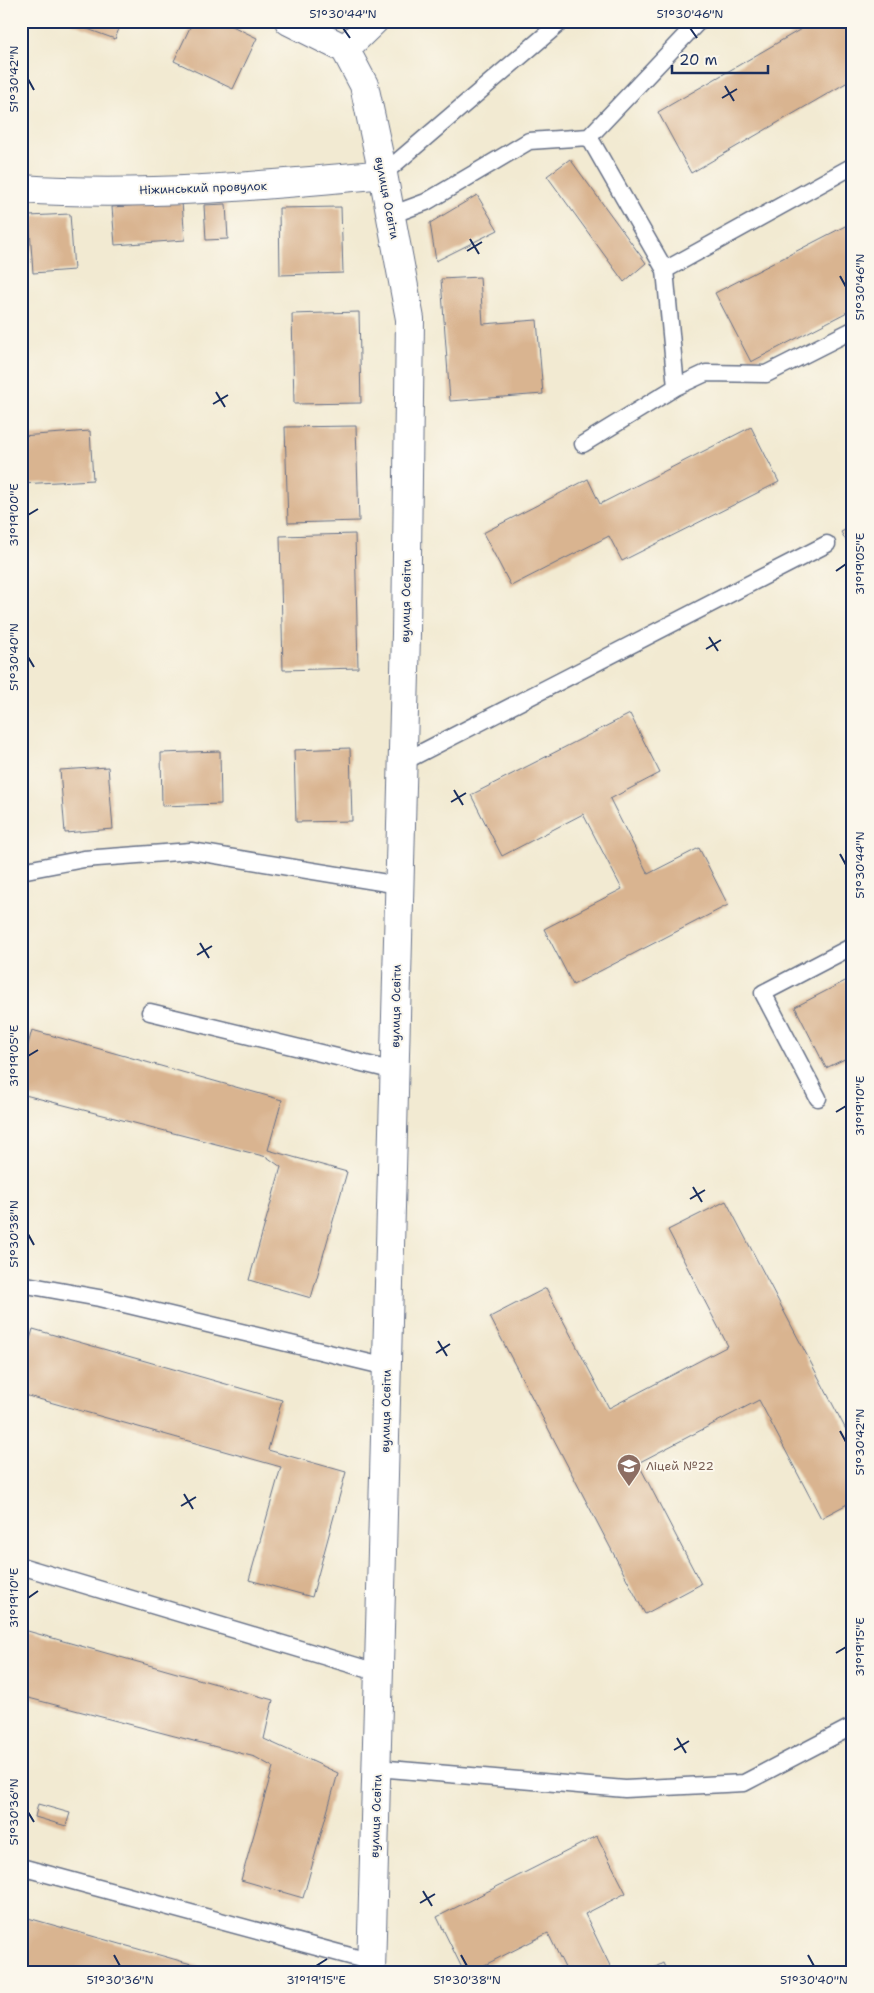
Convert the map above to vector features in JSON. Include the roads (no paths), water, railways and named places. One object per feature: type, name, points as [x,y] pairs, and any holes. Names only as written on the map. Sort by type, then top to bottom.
[{"type":"street","points":[[289,21],[345,49],[374,21]]},
{"type":"street","name":"вулиця Освіти","points":[[345,49],[364,85],[384,174],[410,319],[403,762],[371,1967]]},
{"type":"street","name":"Ніжинський провулок","points":[[21,189],[78,193],[278,184],[384,174]]},
{"type":"lane","points":[[384,174],[562,21]]},
{"type":"lane","points":[[391,215],[426,202],[530,141],[588,137],[700,21]]},
{"type":"lane","points":[[588,137],[665,270],[676,387]]},
{"type":"lane","points":[[665,270],[853,166]]},
{"type":"lane","points":[[583,444],[676,387],[706,373],[766,374],[853,330]]},
{"type":"lane","points":[[403,762],[827,544]]},
{"type":"lane","points":[[21,871],[84,859],[190,851],[399,885]]},
{"type":"lane","points":[[818,1098],[764,993],[853,946]]},
{"type":"lane","points":[[150,1012],[395,1070]]},
{"type":"lane","points":[[21,1284],[99,1298],[387,1368]]},
{"type":"lane","points":[[21,1566],[380,1673]]},
{"type":"lane","points":[[377,1768],[625,1789],[744,1783],[853,1726]]},
{"type":"lane","points":[[21,1867],[371,1967]]},
{"type":"place","name":"Ліцей №22","points":[[629,1487]]}]
